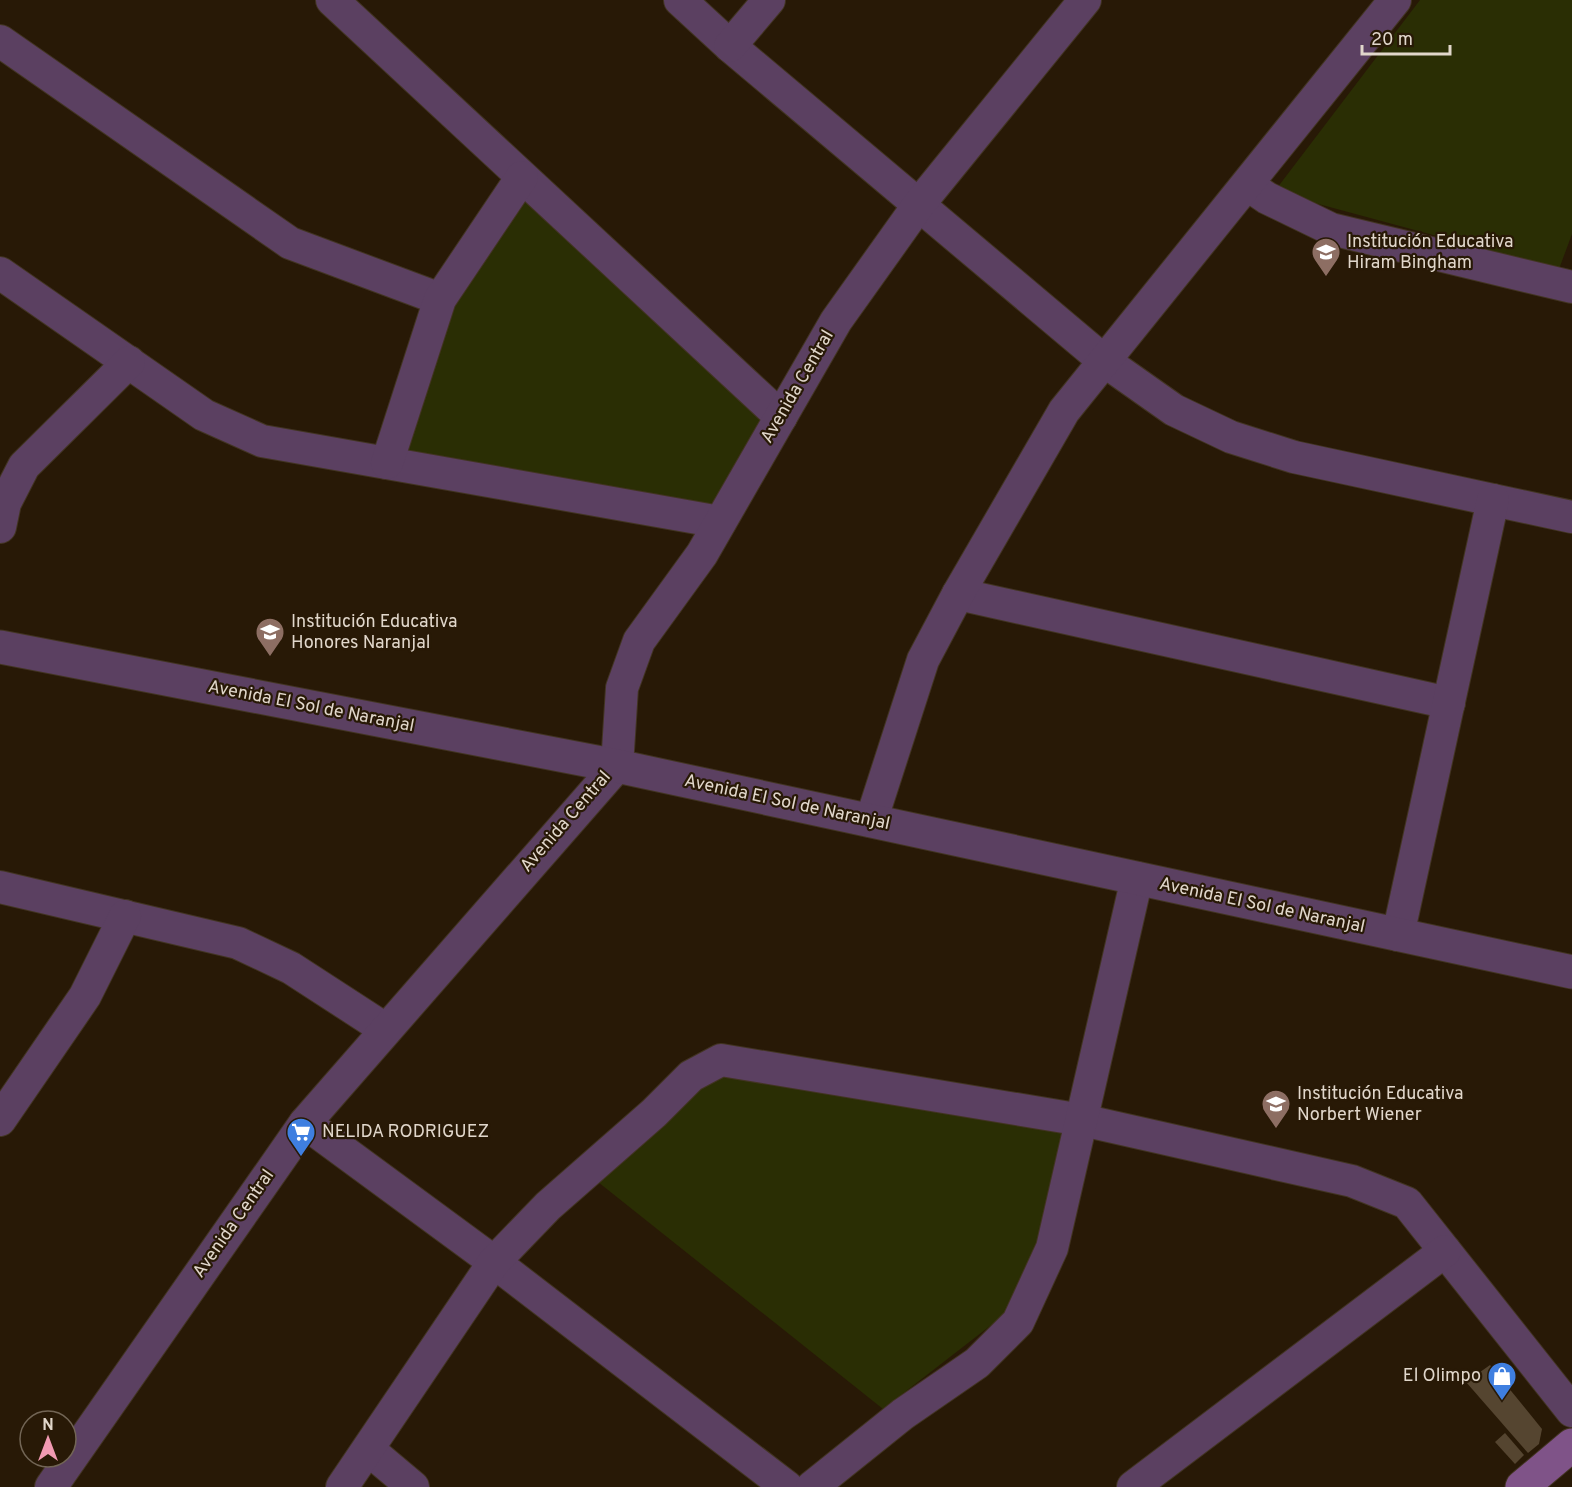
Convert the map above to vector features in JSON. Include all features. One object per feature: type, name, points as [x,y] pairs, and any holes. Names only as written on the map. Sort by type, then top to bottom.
[{"type":"main road","points":[[1522,1487],[1572,1445]]},
{"type":"street","points":[[332,0],[781,417]]},
{"type":"street","points":[[680,0],[730,46],[920,203],[1103,360],[1173,410],[1231,437],[1294,457],[1572,517]]},
{"type":"street","points":[[730,46],[769,0]]},
{"type":"street","name":"Avenida Central","points":[[51,1487],[305,1123],[616,766],[622,688],[639,641],[702,554],[836,321],[920,203],[1085,0]]},
{"type":"street","points":[[871,821],[923,660],[958,594],[1064,411],[1395,0]]},
{"type":"street","points":[[0,41],[290,243],[440,299]]},
{"type":"street","points":[[387,463],[440,299],[522,177]]},
{"type":"street","points":[[1248,185],[1267,198],[1331,229],[1572,287]]},
{"type":"street","points":[[0,273],[204,415],[262,441],[720,522]]},
{"type":"street","points":[[0,527],[5,503],[24,466],[129,362]]},
{"type":"street","points":[[1398,935],[1493,500]]},
{"type":"street","points":[[958,594],[1449,703]]},
{"type":"street","name":"Avenida El Sol de Naranjal","points":[[0,647],[616,766],[1572,972]]},
{"type":"street","points":[[812,1487],[903,1414],[977,1363],[1018,1322],[1052,1248],[1137,878]]},
{"type":"street","points":[[0,887],[238,943],[291,968],[385,1029]]},
{"type":"street","points":[[0,1120],[85,996],[125,916]]},
{"type":"street","points":[[342,1487],[494,1263],[548,1206],[654,1113],[691,1076],[721,1060],[1082,1120],[1352,1181],[1407,1203],[1572,1411]]},
{"type":"street","points":[[305,1123],[494,1263],[787,1487]]},
{"type":"street","points":[[1133,1487],[1445,1251]]},
{"type":"street","points":[[369,1450],[413,1487]]},
{"type":"green space","points":[[1420,0],[1572,0],[1572,234],[1559,269],[1274,192]]},
{"type":"green space","points":[[522,194],[765,421],[714,510],[400,454],[450,305]]},
{"type":"green space","points":[[721,1076],[1065,1129],[1039,1247],[1008,1312],[883,1409],[598,1182],[698,1089]]},
{"type":"building","name":"El Olimpo","points":[[1490,1365],[1542,1429],[1539,1444],[1528,1453],[1466,1382]]},
{"type":"building","points":[[1505,1433],[1524,1455],[1515,1464],[1495,1442]]},
{"type":"place","name":"Institución Educativa Hiram Bingham","points":[[1326,278]]},
{"type":"place","name":"Institución Educativa Honores Naranjal","points":[[270,658]]},
{"type":"place","name":"Institución Educativa Norbert Wiener","points":[[1276,1130]]},
{"type":"place","name":"NELIDA RODRIGUEZ","points":[[301,1158]]},
{"type":"place","name":"El Olimpo","points":[[1502,1402]]}]
